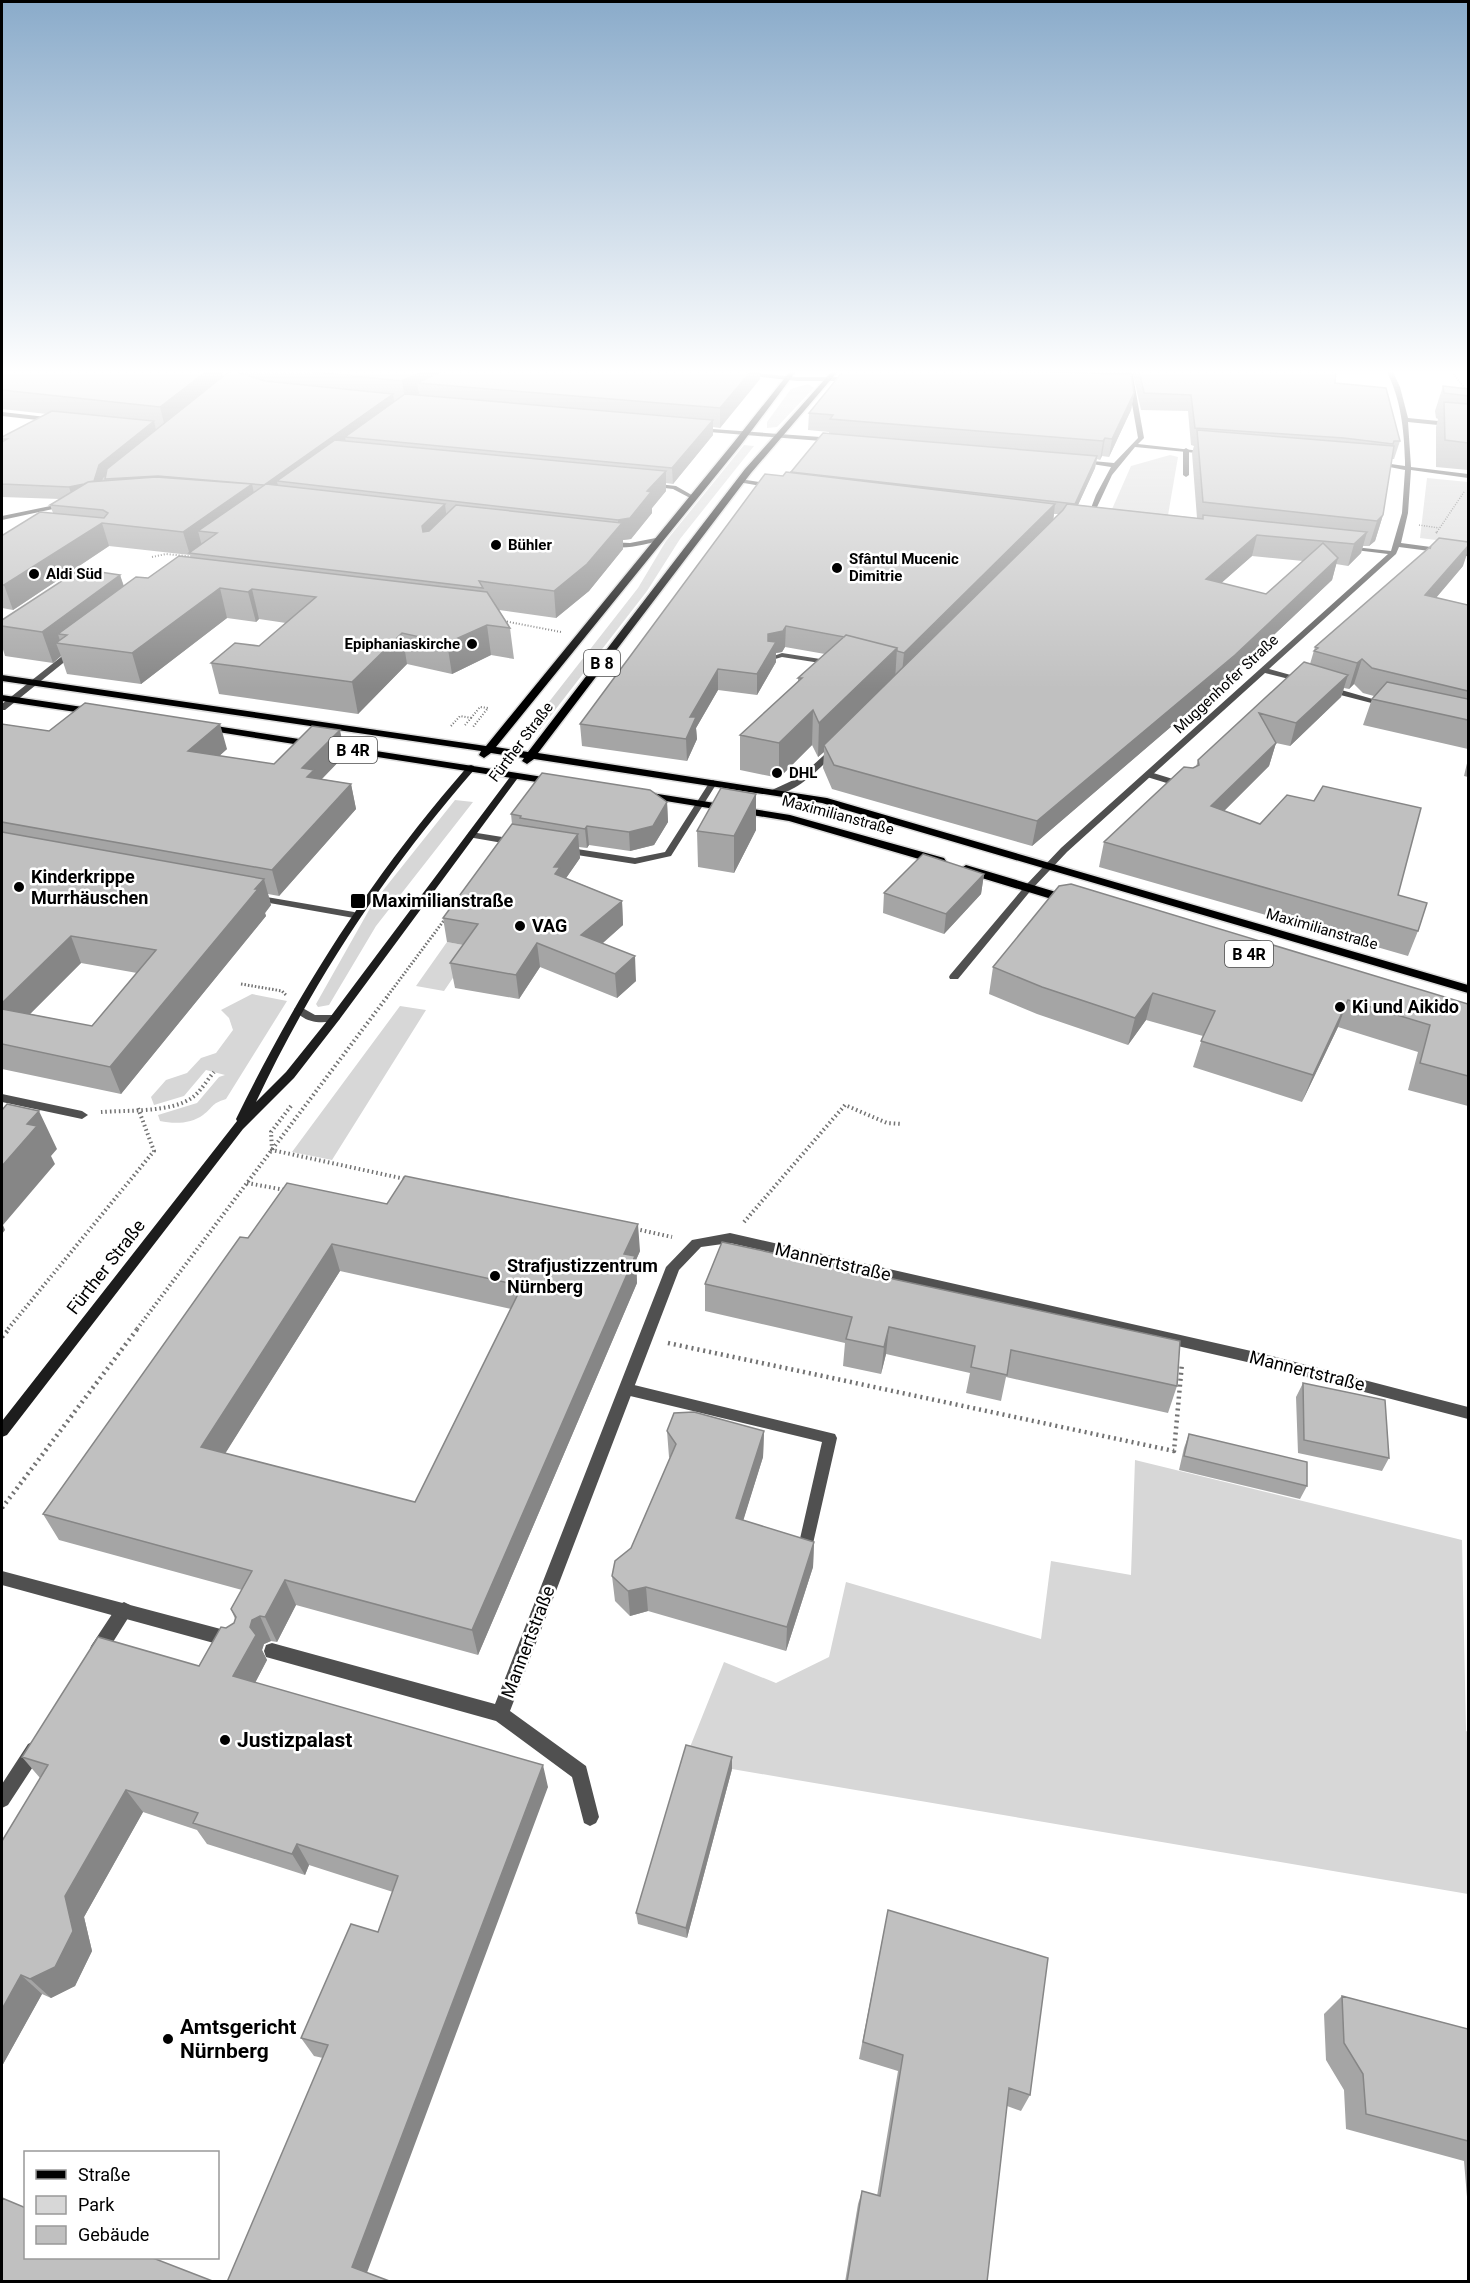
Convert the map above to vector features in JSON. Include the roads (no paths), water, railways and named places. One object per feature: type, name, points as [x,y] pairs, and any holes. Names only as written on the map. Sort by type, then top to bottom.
[{"type":"main road","name":"Fürther Straße","points":[[238,1125],[264,1070],[354,915],[378,880],[489,749],[711,477]]},
{"type":"main road","name":"Fürther Straße","points":[[2,1431],[238,1125],[290,1075],[335,1018],[516,775],[744,477]]},
{"type":"main road","name":"Maximilianstraße","points":[[2,678],[532,755],[775,792],[857,808],[1468,989]]},
{"type":"main road","points":[[7,698],[112,714]]},
{"type":"main road","name":"B 4R","points":[[194,726],[569,784]]},
{"type":"main road","name":"Maximilianstraße","points":[[629,792],[700,802],[809,823],[1086,905]]},
{"type":"street","points":[[1088,520],[1108,477]]},
{"type":"street","name":"Muggenhofer Straße","points":[[954,977],[1048,866],[1394,553],[1398,545],[1408,477]]},
{"type":"street","points":[[740,482],[777,486]]},
{"type":"street","points":[[639,483],[675,488],[694,498]]},
{"type":"street","points":[[2,518],[69,504]]},
{"type":"street","points":[[43,509],[46,520]]},
{"type":"street","points":[[1078,520],[1099,521]]},
{"type":"street","points":[[596,543],[630,545],[661,538]]},
{"type":"street","points":[[1398,545],[1468,554]]},
{"type":"street","points":[[1343,546],[1394,553]]},
{"type":"street","points":[[2,708],[7,698],[35,683],[77,650]]},
{"type":"street","points":[[772,658],[782,655],[840,664]]},
{"type":"street","points":[[1263,670],[1393,706]]},
{"type":"street","points":[[775,792],[803,779],[844,739]]},
{"type":"street","points":[[1150,775],[1188,787]]},
{"type":"street","points":[[555,849],[635,861],[669,854],[713,783]]},
{"type":"street","points":[[471,835],[525,844]]},
{"type":"street","points":[[246,896],[354,915]]},
{"type":"street","points":[[299,1009],[305,1016],[312,1019],[335,1018]]},
{"type":"street","points":[[2,1098],[82,1115]]},
{"type":"street","name":"Mannertstraße","points":[[500,1714],[673,1267],[697,1243],[730,1238],[1260,1359],[1468,1413]]},
{"type":"street","points":[[626,1389],[830,1438],[807,1543]]},
{"type":"street","points":[[2,1578],[238,1642]]},
{"type":"street","points":[[86,1668],[124,1610]]},
{"type":"street","name":"Mannertstraße","points":[[272,1651],[500,1714],[580,1772],[590,1817]]},
{"type":"street","points":[[2,1799],[42,1737]]},
{"type":"place","name":"Bühler","points":[[496,545]]},
{"type":"place","name":"Sfântul Mucenic Dimitrie","points":[[837,568]]},
{"type":"place","name":"Aldi Süd","points":[[34,574]]},
{"type":"place","name":"Epiphaniaskirche","points":[[472,644]]},
{"type":"place","name":"DHL","points":[[777,773]]},
{"type":"place","name":"Kinderkrippe Murrhäuschen","points":[[19,887]]},
{"type":"place","name":"Maximilianstraße","points":[[358,901]]},
{"type":"place","name":"VAG","points":[[520,926]]},
{"type":"place","name":"Ki und Aikido","points":[[1340,1007]]},
{"type":"place","name":"Strafjustizzentrum Nürnberg","points":[[495,1276]]},
{"type":"place","name":"Justizpalast","points":[[225,1740]]},
{"type":"place","name":"Amtsgericht Nürnberg","points":[[168,2039]]}]
